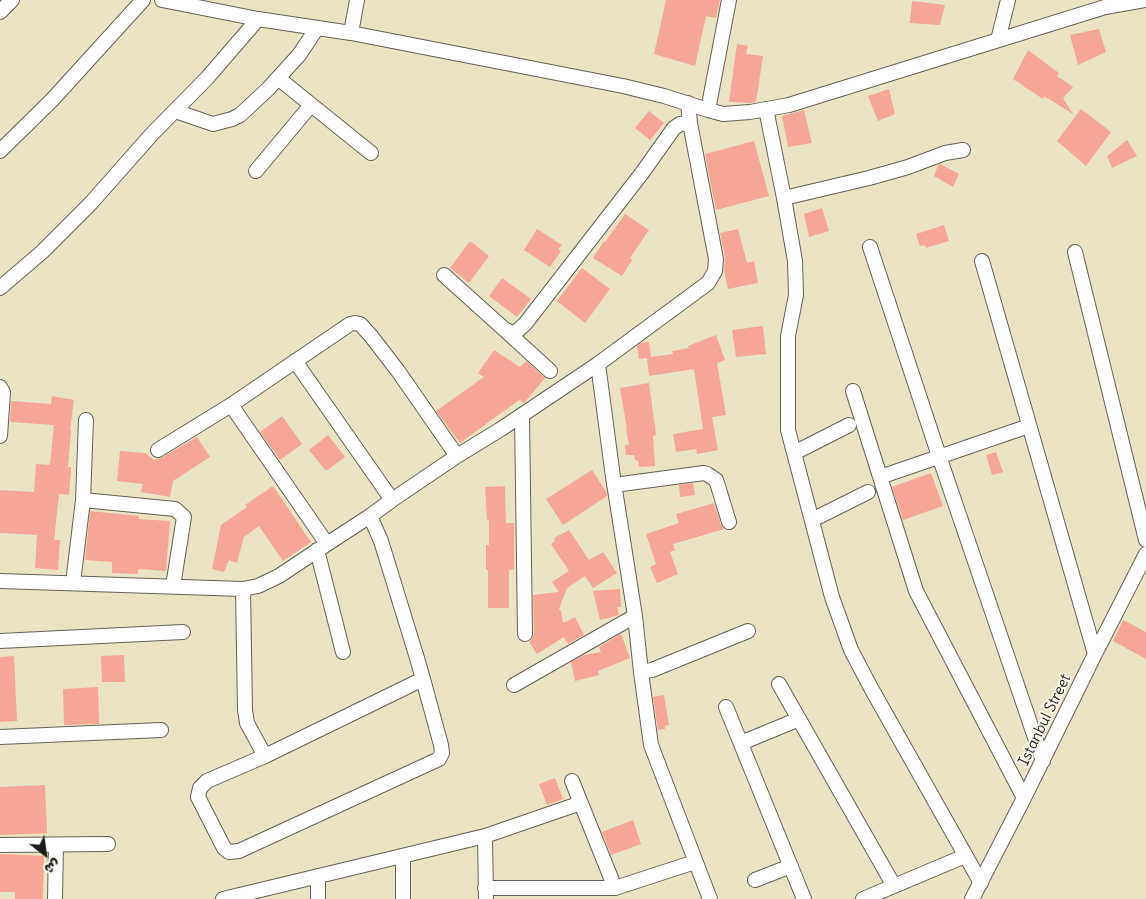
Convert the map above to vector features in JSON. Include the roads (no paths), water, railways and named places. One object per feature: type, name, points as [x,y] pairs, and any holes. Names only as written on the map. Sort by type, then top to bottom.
[{"type":"street","points":[[0,12],[12,0]]},
{"type":"street","points":[[0,151],[52,100],[143,0]]},
{"type":"street","points":[[162,0],[184,2],[258,19],[350,33],[623,86],[723,114],[750,112],[788,105],[998,40],[1106,4],[1146,0]]},
{"type":"street","points":[[350,33],[357,0]]},
{"type":"street","points":[[708,110],[729,0]]},
{"type":"street","points":[[998,40],[1008,0]]},
{"type":"street","points":[[2,284],[42,252],[91,203],[152,134],[208,77],[258,19]]},
{"type":"street","points":[[175,111],[213,124],[240,115],[299,55],[317,28]]},
{"type":"street","points":[[278,78],[371,153]]},
{"type":"street","points":[[0,581],[244,589],[258,586],[279,576],[598,364],[708,283],[715,271],[716,259],[690,123],[688,103]]},
{"type":"street","points":[[256,171],[311,105]]},
{"type":"street","points":[[766,109],[795,261],[796,294],[788,336],[788,430],[832,596],[851,650],[980,883]]},
{"type":"street","points":[[504,329],[512,333],[521,328],[642,173],[674,128],[680,124],[690,123]]},
{"type":"street","points":[[784,198],[869,178],[908,167],[945,153],[963,150]]},
{"type":"street","points":[[870,247],[1043,761]]},
{"type":"street","points":[[1075,252],[1146,540]]},
{"type":"street","points":[[982,261],[1095,654]]},
{"type":"street","points":[[444,275],[550,370]]},
{"type":"street","points":[[158,450],[231,405],[350,324],[355,323],[360,324],[398,371],[457,456]]},
{"type":"street","points":[[295,360],[392,500]]},
{"type":"street","points":[[598,364],[614,485],[635,616],[651,745],[710,899]]},
{"type":"street","points":[[0,387],[3,392],[0,436]]},
{"type":"street","points":[[853,392],[916,591],[1024,798]]},
{"type":"street","points":[[231,405],[322,547],[343,652]]},
{"type":"street","points":[[522,415],[524,634]]},
{"type":"street","points":[[72,583],[83,500],[86,420]]},
{"type":"street","points":[[794,453],[849,425]]},
{"type":"street","points":[[880,477],[1029,426]]},
{"type":"street","points":[[614,485],[704,473],[716,480],[728,522]]},
{"type":"street","points":[[812,520],[868,492]]},
{"type":"street","points":[[83,500],[175,509],[184,517],[173,586]]},
{"type":"street","points":[[370,516],[381,541],[423,679],[442,753],[439,759],[240,851],[229,852],[224,848],[198,797],[200,788],[208,781],[265,756],[423,679]]},
{"type":"street","name":"Istanbul Street","points":[[972,899],[1146,554]]},
{"type":"street","points":[[244,589],[244,710],[247,722],[265,756]]},
{"type":"street","points":[[514,685],[635,616]]},
{"type":"street","points":[[641,672],[652,670],[748,631]]},
{"type":"street","points":[[0,641],[183,632]]},
{"type":"street","points":[[779,684],[894,886]]},
{"type":"street","points":[[726,707],[804,899]]},
{"type":"street","points":[[741,743],[799,719]]},
{"type":"street","points":[[0,737],[161,730]]},
{"type":"street","points":[[572,781],[615,888]]},
{"type":"street","points":[[231,898],[485,836],[581,804]]},
{"type":"street","points":[[485,836],[486,893],[615,888],[696,862]]},
{"type":"street","points":[[0,845],[56,846],[108,844]]},
{"type":"street","points":[[55,899],[56,846]]},
{"type":"street","points":[[403,856],[403,899]]},
{"type":"street","points":[[863,899],[965,856]]},
{"type":"street","points":[[755,880],[791,866]]},
{"type":"street","points":[[318,876],[318,899]]}]
